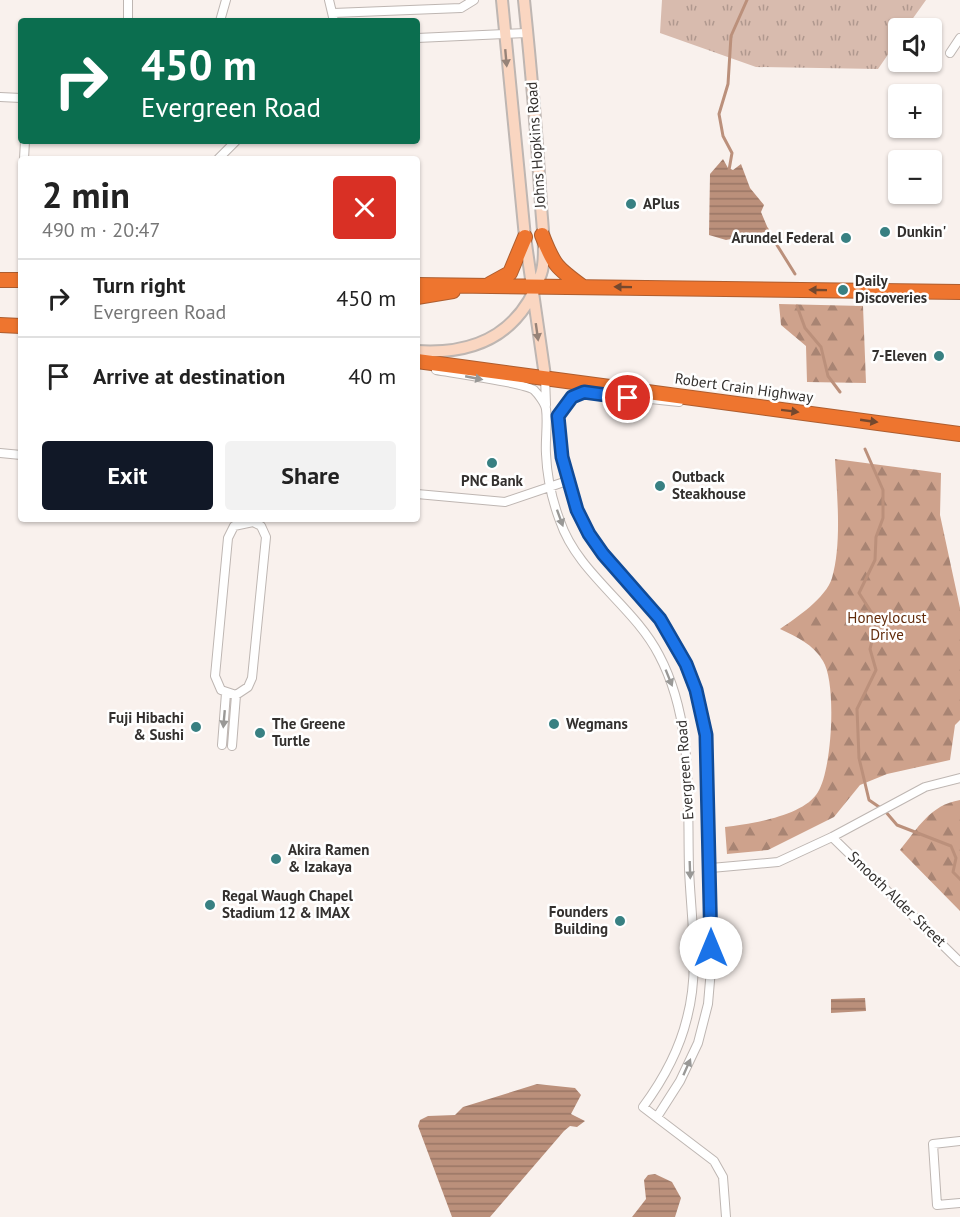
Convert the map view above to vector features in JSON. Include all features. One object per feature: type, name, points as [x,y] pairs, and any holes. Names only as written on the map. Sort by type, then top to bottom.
[{"type":"highway","points":[[542,235],[552,262],[583,287]]},
{"type":"highway","points":[[420,297],[485,286],[501,280],[510,273],[525,237]]},
{"type":"highway","points":[[0,280],[18,280]]},
{"type":"highway","points":[[420,285],[960,292]]},
{"type":"highway","points":[[0,325],[18,326]]},
{"type":"highway","name":"Robert Crain Highway","points":[[420,361],[545,376],[960,434]]},
{"type":"street","points":[[128,18],[129,0]]},
{"type":"street","points":[[221,18],[225,0]]},
{"type":"street","points":[[329,0],[333,17],[461,8],[474,0]]},
{"type":"street","name":"Johns Hopkins Road","points":[[502,0],[525,237],[534,288],[536,328],[545,376]]},
{"type":"street","name":"Johns Hopkins Road","points":[[420,351],[453,352],[483,343],[505,331],[523,310],[542,272],[542,235],[524,0]]},
{"type":"street","points":[[420,38],[527,33]]},
{"type":"street","points":[[950,53],[960,38]]},
{"type":"street","points":[[0,98],[18,98]]},
{"type":"street","points":[[221,156],[233,144]]},
{"type":"street","points":[[420,367],[524,386],[533,390],[546,408]]},
{"type":"street","name":"Evergreen Road","points":[[545,376],[546,454],[549,485],[560,523],[581,558],[623,604],[659,655],[681,713],[686,751],[693,980],[687,1017],[677,1048],[662,1081],[643,1107],[714,1161],[723,1177],[726,1217]]},
{"type":"street","name":"Evergreen Road","points":[[657,1117],[685,1071],[698,1043],[708,1004],[711,969],[711,868],[706,735],[696,690],[681,655],[660,619],[609,561],[589,534],[577,510],[567,481],[558,416],[572,397],[584,392],[650,401],[750,405]]},
{"type":"street","points":[[0,453],[18,455]]},
{"type":"street","points":[[420,494],[505,502],[549,485],[567,481]]},
{"type":"street","points":[[246,522],[234,526],[228,538],[215,676],[217,684],[226,693],[236,695],[248,687],[252,678],[266,537],[261,526],[251,522]]},
{"type":"street","points":[[222,745],[226,693]]},
{"type":"street","points":[[232,746],[236,695]]},
{"type":"street","points":[[711,868],[778,862],[832,837],[925,787],[960,778]]},
{"type":"street","name":"Smooth Alder Street","points":[[832,837],[960,962]]},
{"type":"street","points":[[960,1141],[933,1144],[937,1205],[960,1203]]},
{"type":"green space","points":[[662,0],[926,0],[913,18],[888,18],[888,54],[878,69],[756,67],[660,33]]},
{"type":"green space","points":[[779,304],[863,306],[866,383],[807,382],[806,346],[781,325]]},
{"type":"green space","name":"Honeylocust Drive","points":[[835,459],[941,473],[940,515],[960,608],[960,720],[955,725],[950,760],[887,774],[860,785],[834,817],[768,850],[727,854],[725,827],[749,824],[789,813],[811,800],[823,781],[831,726],[830,688],[827,672],[823,661],[814,650],[798,638],[780,629],[817,600],[824,593],[832,578],[838,535]]},
{"type":"green space","points":[[960,800],[960,911],[900,850],[933,812]]},
{"type":"shaded area","points":[[723,159],[728,168],[733,170],[741,164],[750,188],[764,205],[761,212],[769,231],[726,240],[709,235],[710,174]]},
{"type":"shaded area","points":[[865,998],[866,1011],[831,1013],[831,999]]},
{"type":"shaded area","points":[[537,1084],[575,1088],[581,1095],[571,1114],[585,1121],[577,1127],[570,1126],[564,1131],[490,1217],[452,1217],[418,1126],[420,1120],[428,1116],[455,1115],[463,1107]]},
{"type":"shaded area","points":[[655,1174],[672,1182],[681,1198],[675,1217],[632,1217],[646,1199],[644,1180],[648,1175]]},
{"type":"waterway","points":[[729,170],[732,153],[723,136],[719,114],[728,84],[731,36],[747,0]]},
{"type":"waterway","points":[[767,229],[795,274]]},
{"type":"waterway","points":[[797,306],[805,328],[821,347],[828,376],[840,392]]},
{"type":"waterway","points":[[865,449],[883,490],[883,518],[876,537],[875,560],[859,593],[877,621],[870,649],[876,670],[857,709],[859,758],[869,800],[885,811],[897,825],[951,846],[956,858],[953,872],[960,879]]},
{"type":"place","name":"APlus","points":[[631,204]]},
{"type":"place","name":"Dunkin'","points":[[885,232]]},
{"type":"place","name":"Arundel Federal","points":[[846,238]]},
{"type":"place","name":"Daily Discoveries","points":[[843,290]]},
{"type":"place","name":"7-Eleven","points":[[939,356]]},
{"type":"place","name":"PNC Bank","points":[[492,463]]},
{"type":"place","name":"Outback Steakhouse","points":[[660,486]]},
{"type":"place","name":"Wegmans","points":[[554,724]]},
{"type":"place","name":"Fuji Hibachi & Sushi","points":[[196,727]]},
{"type":"place","name":"The Greene Turtle","points":[[260,733]]},
{"type":"place","name":"Akira Ramen & Izakaya","points":[[276,859]]},
{"type":"place","name":"Regal Waugh Chapel Stadium 12 & IMAX","points":[[210,905]]},
{"type":"place","name":"Founders Building","points":[[620,921]]},
{"type":"route","points":[[628,398],[584,392],[572,397],[558,416],[562,457],[577,510],[589,534],[603,554],[644,598],[660,619],[686,664],[696,690],[706,735],[711,868],[711,948]]}]
